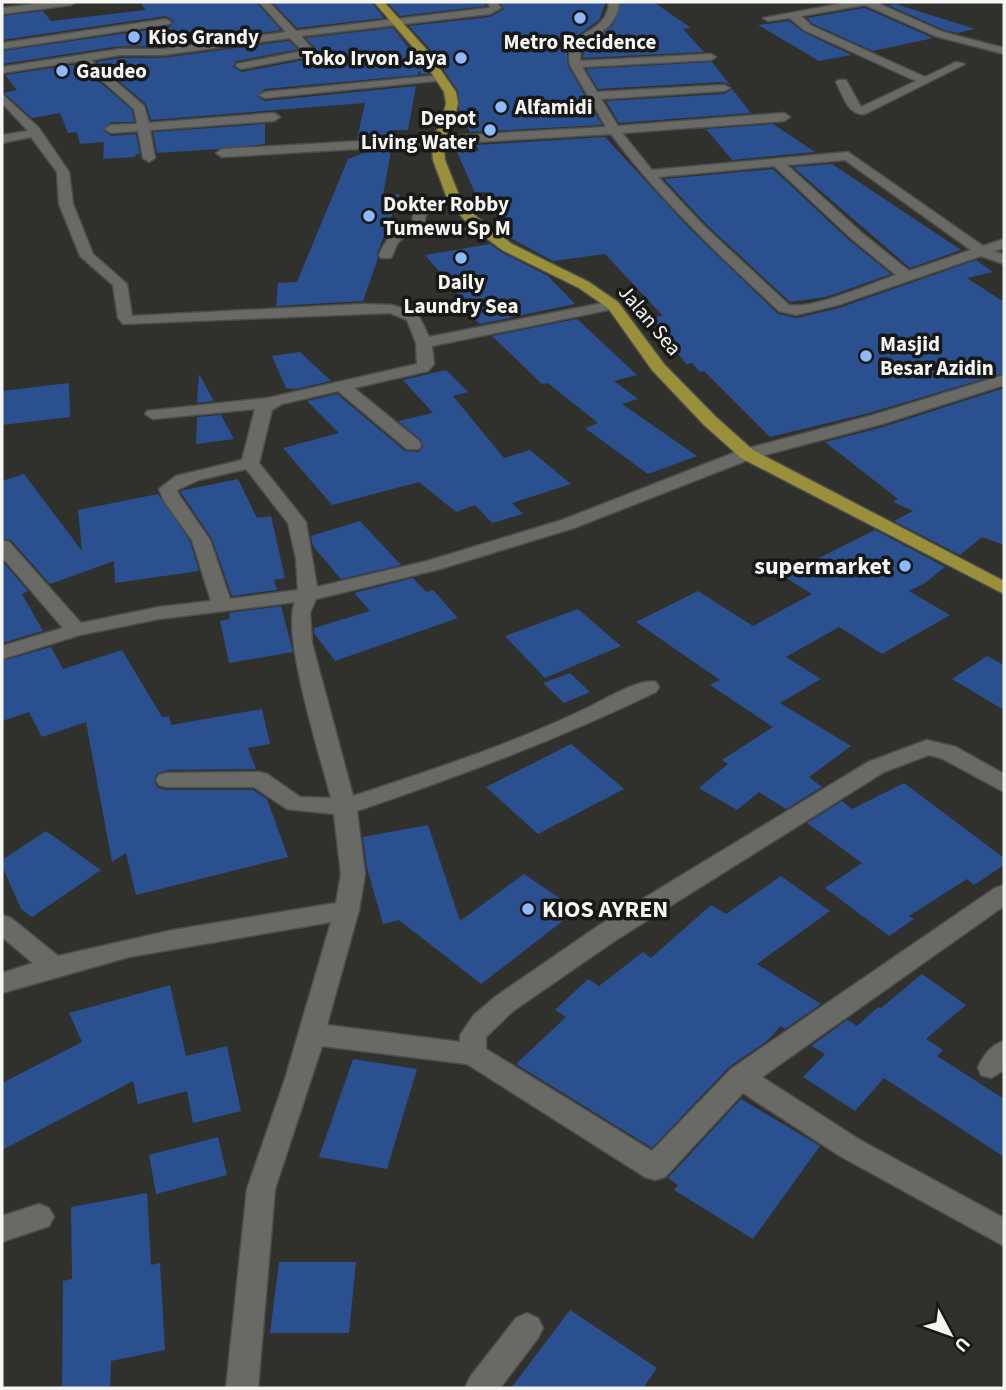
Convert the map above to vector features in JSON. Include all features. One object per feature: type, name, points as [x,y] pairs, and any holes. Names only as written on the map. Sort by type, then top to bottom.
[{"type":"main road","points":[[379,2],[397,20],[450,92],[452,103],[448,122],[437,140]]},
{"type":"main road","name":"Jalan Sea","points":[[437,140],[439,160],[456,201],[483,230],[536,262],[584,285],[613,305],[658,367],[710,421],[747,454],[1004,588]]},
{"type":"street","points":[[2,11],[71,2]]},
{"type":"street","points":[[241,66],[310,54],[265,2]]},
{"type":"street","points":[[2,70],[120,52],[147,54],[397,20],[490,11],[496,8],[492,2]]},
{"type":"street","points":[[614,2],[613,18],[576,44],[575,64],[592,96],[614,130],[700,230],[784,308],[806,310],[1004,243]]},
{"type":"street","points":[[768,18],[865,2],[939,34],[1004,51]]},
{"type":"street","points":[[793,15],[808,28],[925,81]]},
{"type":"street","points":[[2,46],[166,22]]},
{"type":"street","points":[[93,32],[120,52]]},
{"type":"street","points":[[82,57],[114,88],[140,108],[149,158]]},
{"type":"street","points":[[575,64],[711,57]]},
{"type":"street","points":[[842,82],[856,109],[861,112],[960,64]]},
{"type":"street","points":[[265,95],[441,78]]},
{"type":"street","points":[[592,96],[724,88]]},
{"type":"street","points":[[2,97],[34,128],[34,133],[63,172],[66,204],[87,256],[120,284],[125,318],[128,321],[392,309],[413,317],[424,343],[426,364],[422,368],[270,403],[153,414]]},
{"type":"street","points":[[111,128],[274,117]]},
{"type":"street","points":[[222,153],[614,130],[784,117]]},
{"type":"street","points":[[2,139],[34,133]]},
{"type":"street","points":[[650,174],[848,156],[982,251],[1004,260]]},
{"type":"street","points":[[775,162],[906,276]]},
{"type":"street","points":[[419,228],[417,221],[421,207]]},
{"type":"street","points":[[386,255],[388,243],[395,235],[419,228],[483,230]]},
{"type":"street","points":[[424,343],[613,305]]},
{"type":"street","points":[[2,653],[76,630],[159,613],[308,595],[433,565],[568,524],[747,454],[876,420],[1004,380]]},
{"type":"street","points":[[343,387],[413,445]]},
{"type":"street","points":[[250,463],[264,408],[270,403]]},
{"type":"street","points":[[242,1388],[261,1189],[299,1079],[348,910],[353,874],[345,807],[302,643],[300,613],[308,595],[305,559],[297,522],[250,463]]},
{"type":"street","points":[[222,605],[211,559],[194,527],[171,499],[168,489],[172,484],[186,479],[250,463]]},
{"type":"street","points":[[2,546],[76,630]]},
{"type":"street","points":[[166,780],[259,779],[295,804],[345,807],[461,768],[570,725],[649,687]]},
{"type":"street","points":[[473,1054],[473,1035],[483,1021],[504,1004],[607,933],[876,767],[908,752],[928,747],[948,752],[1004,784]]},
{"type":"street","points":[[312,1034],[473,1054],[655,1168],[741,1077],[1004,894]]},
{"type":"street","points":[[2,983],[52,965],[180,939],[348,910]]},
{"type":"street","points":[[2,925],[52,965]]},
{"type":"street","points":[[741,1077],[850,1148],[1004,1233]]},
{"type":"street","points":[[2,1229],[39,1217]]},
{"type":"street","points":[[481,1388],[527,1328]]},
{"type":"shaded area","points":[[275,18],[291,35],[393,20],[407,39],[160,72],[147,57],[131,48],[121,49],[112,43]]},
{"type":"building","points":[[140,2],[256,2],[281,30],[163,46],[120,46],[2,64],[2,51],[170,27],[174,21],[166,16],[2,40],[2,16],[43,11],[51,21],[146,10]]},
{"type":"building","points":[[272,2],[371,2],[384,18],[297,28]]},
{"type":"building","points":[[387,2],[484,2],[486,6],[400,16]]},
{"type":"building","points":[[500,2],[606,2],[599,20],[577,36],[567,53],[568,66],[602,125],[470,132],[459,111],[458,91],[429,48],[409,26],[490,17],[504,9]]},
{"type":"building","points":[[621,2],[655,3],[691,28],[683,29],[704,52],[583,58],[584,47],[613,25]]},
{"type":"building","points":[[896,4],[975,29],[957,33],[944,30],[888,5]]},
{"type":"building","points":[[864,8],[933,38],[873,51],[813,24],[807,18]]},
{"type":"building","points":[[789,21],[803,32],[852,55],[819,61],[758,25]]},
{"type":"building","points":[[393,28],[429,74],[421,74],[419,70],[418,75],[265,89],[257,96],[265,101],[416,86],[408,130],[394,130],[393,137],[357,139],[365,103],[151,120],[146,104],[97,62],[120,58],[163,58],[289,41],[298,49],[236,61],[233,67],[242,72],[314,58],[316,49],[306,38]]},
{"type":"building","points":[[712,62],[730,85],[724,82],[598,89],[586,69]]},
{"type":"building","points":[[79,64],[132,110],[134,122],[111,122],[103,130],[111,136],[136,134],[140,154],[135,157],[103,159],[104,142],[80,144],[77,132],[68,133],[60,113],[32,118],[4,93],[17,90],[5,75]]},
{"type":"building","points":[[732,89],[751,113],[619,123],[606,101],[724,94]]},
{"type":"building","points":[[265,124],[265,144],[218,149],[157,153],[153,132]]},
{"type":"building","points":[[773,124],[815,152],[732,160],[706,129]]},
{"type":"building","points":[[605,137],[689,228],[778,314],[797,318],[839,308],[976,260],[993,272],[967,278],[1004,302],[1004,373],[869,413],[770,437],[704,371],[700,372],[692,363],[686,364],[651,317],[663,316],[605,254],[553,261],[503,234],[485,192],[475,193],[457,152],[479,151],[476,145]]},
{"type":"building","points":[[391,150],[383,196],[400,194],[377,254],[378,258],[363,301],[276,306],[278,283],[297,282],[348,159],[369,151]]},
{"type":"building","points":[[832,164],[961,250],[910,268],[793,167]]},
{"type":"building","points":[[773,169],[850,241],[891,274],[826,297],[790,302],[707,225],[664,179]]},
{"type":"building","points":[[490,244],[548,276],[575,304],[480,324],[452,298],[461,297],[425,255]]},
{"type":"building","points":[[577,319],[637,375],[614,381],[638,399],[622,404],[697,456],[648,474],[585,428],[598,423],[548,383],[542,384],[492,336]]},
{"type":"building","points":[[300,352],[331,381],[295,389],[286,388],[272,356]]},
{"type":"building","points":[[446,370],[468,392],[453,396],[504,458],[530,450],[571,484],[512,503],[523,514],[492,523],[475,505],[456,512],[419,482],[332,505],[283,448],[339,433],[307,401],[337,394],[405,451],[419,452],[423,446],[421,440],[398,421],[433,413],[403,380]]},
{"type":"building","points":[[199,374],[214,401],[197,403]]},
{"type":"building","points":[[69,383],[70,417],[2,425],[2,391]]},
{"type":"building","points":[[1004,388],[1004,545],[982,537],[960,555],[894,521],[913,511],[893,502],[898,499],[825,442],[883,427]]},
{"type":"building","points":[[221,415],[234,439],[196,444],[197,417]]},
{"type":"building","points":[[24,474],[82,551],[78,510],[158,494],[190,541],[199,571],[115,583],[114,561],[50,584],[11,540],[2,538],[2,481]]},
{"type":"building","points":[[238,479],[257,518],[271,516],[285,578],[274,580],[277,590],[232,596],[212,539],[180,491]]},
{"type":"building","points":[[360,521],[401,565],[341,579],[313,546],[311,536]]},
{"type":"building","points":[[875,530],[945,567],[925,583],[909,591],[950,615],[882,654],[839,627],[786,657],[821,679],[780,703],[851,746],[809,777],[822,787],[786,809],[759,792],[737,810],[699,788],[728,764],[722,760],[773,727],[710,685],[720,680],[636,622],[698,591],[753,626],[812,594],[783,576]]},
{"type":"building","points":[[2,561],[28,591],[22,594],[43,631],[2,643]]},
{"type":"building","points":[[413,578],[426,592],[433,590],[458,618],[335,661],[314,633],[314,628],[370,611],[354,593]]},
{"type":"building","points":[[281,606],[293,652],[229,663],[220,621],[230,619],[229,613]]},
{"type":"building","points":[[578,609],[621,646],[545,678],[505,636]]},
{"type":"building","points":[[51,647],[63,669],[122,650],[162,717],[169,716],[171,725],[262,709],[270,744],[248,748],[256,769],[167,770],[157,774],[154,781],[158,788],[167,790],[253,790],[267,799],[288,857],[136,895],[126,853],[112,862],[86,722],[42,737],[29,712],[2,721],[2,661]]},
{"type":"building","points":[[987,656],[1004,665],[1004,710],[952,679]]},
{"type":"building","points":[[570,673],[590,692],[564,703],[543,683]]},
{"type":"building","points":[[571,744],[624,789],[538,834],[486,787]]},
{"type":"building","points":[[904,783],[1004,858],[1004,865],[974,885],[967,879],[909,916],[914,919],[889,936],[825,888],[862,863],[807,823],[842,801],[852,809]]},
{"type":"building","points":[[428,825],[460,921],[524,874],[577,910],[481,984],[399,920],[383,924],[367,868],[363,837]]},
{"type":"building","points":[[46,831],[101,870],[32,917],[21,909],[2,866],[2,860]]},
{"type":"building","points":[[781,876],[830,911],[757,964],[821,1004],[785,1029],[781,1026],[767,1041],[729,1067],[652,1148],[516,1064],[566,1017],[555,1010],[588,979],[599,986],[643,952],[651,958],[711,905],[726,914]]},
{"type":"building","points":[[922,974],[966,1005],[926,1039],[943,1050],[937,1056],[1004,1099],[1004,1157],[884,1078],[855,1111],[803,1077],[825,1054],[811,1046],[847,1020],[857,1026]]},
{"type":"building","points":[[170,985],[186,1056],[227,1046],[241,1111],[193,1123],[187,1091],[138,1104],[133,1081],[2,1150],[2,1083],[82,1042],[69,1013]]},
{"type":"building","points":[[353,1059],[417,1069],[387,1169],[319,1157]]},
{"type":"building","points":[[741,1099],[820,1146],[753,1239],[674,1190],[678,1185],[668,1178]]},
{"type":"building","points":[[218,1137],[227,1175],[156,1194],[149,1155]]},
{"type":"building","points":[[147,1193],[151,1265],[160,1263],[165,1350],[111,1361],[110,1388],[62,1388],[63,1281],[72,1279],[71,1207]]},
{"type":"building","points":[[279,1262],[356,1262],[349,1333],[270,1333]]},
{"type":"building","points":[[570,1310],[657,1368],[643,1388],[511,1388]]},
{"type":"place","name":"Metro Recidence","points":[[580,18]]},
{"type":"place","name":"Kios Grandy","points":[[134,37]]},
{"type":"place","name":"Toko Irvon Jaya","points":[[461,58]]},
{"type":"place","name":"Gaudeo","points":[[62,71]]},
{"type":"place","name":"Alfamidi","points":[[501,107]]},
{"type":"place","name":"Depot Living Water","points":[[490,130]]},
{"type":"place","name":"Dokter Robby Tumewu Sp M","points":[[369,216]]},
{"type":"place","name":"Daily Laundry Sea","points":[[461,258]]},
{"type":"place","name":"Masjid Besar Azidin","points":[[866,356]]},
{"type":"place","name":"supermarket","points":[[905,566]]},
{"type":"place","name":"KIOS AYREN","points":[[528,909]]}]
